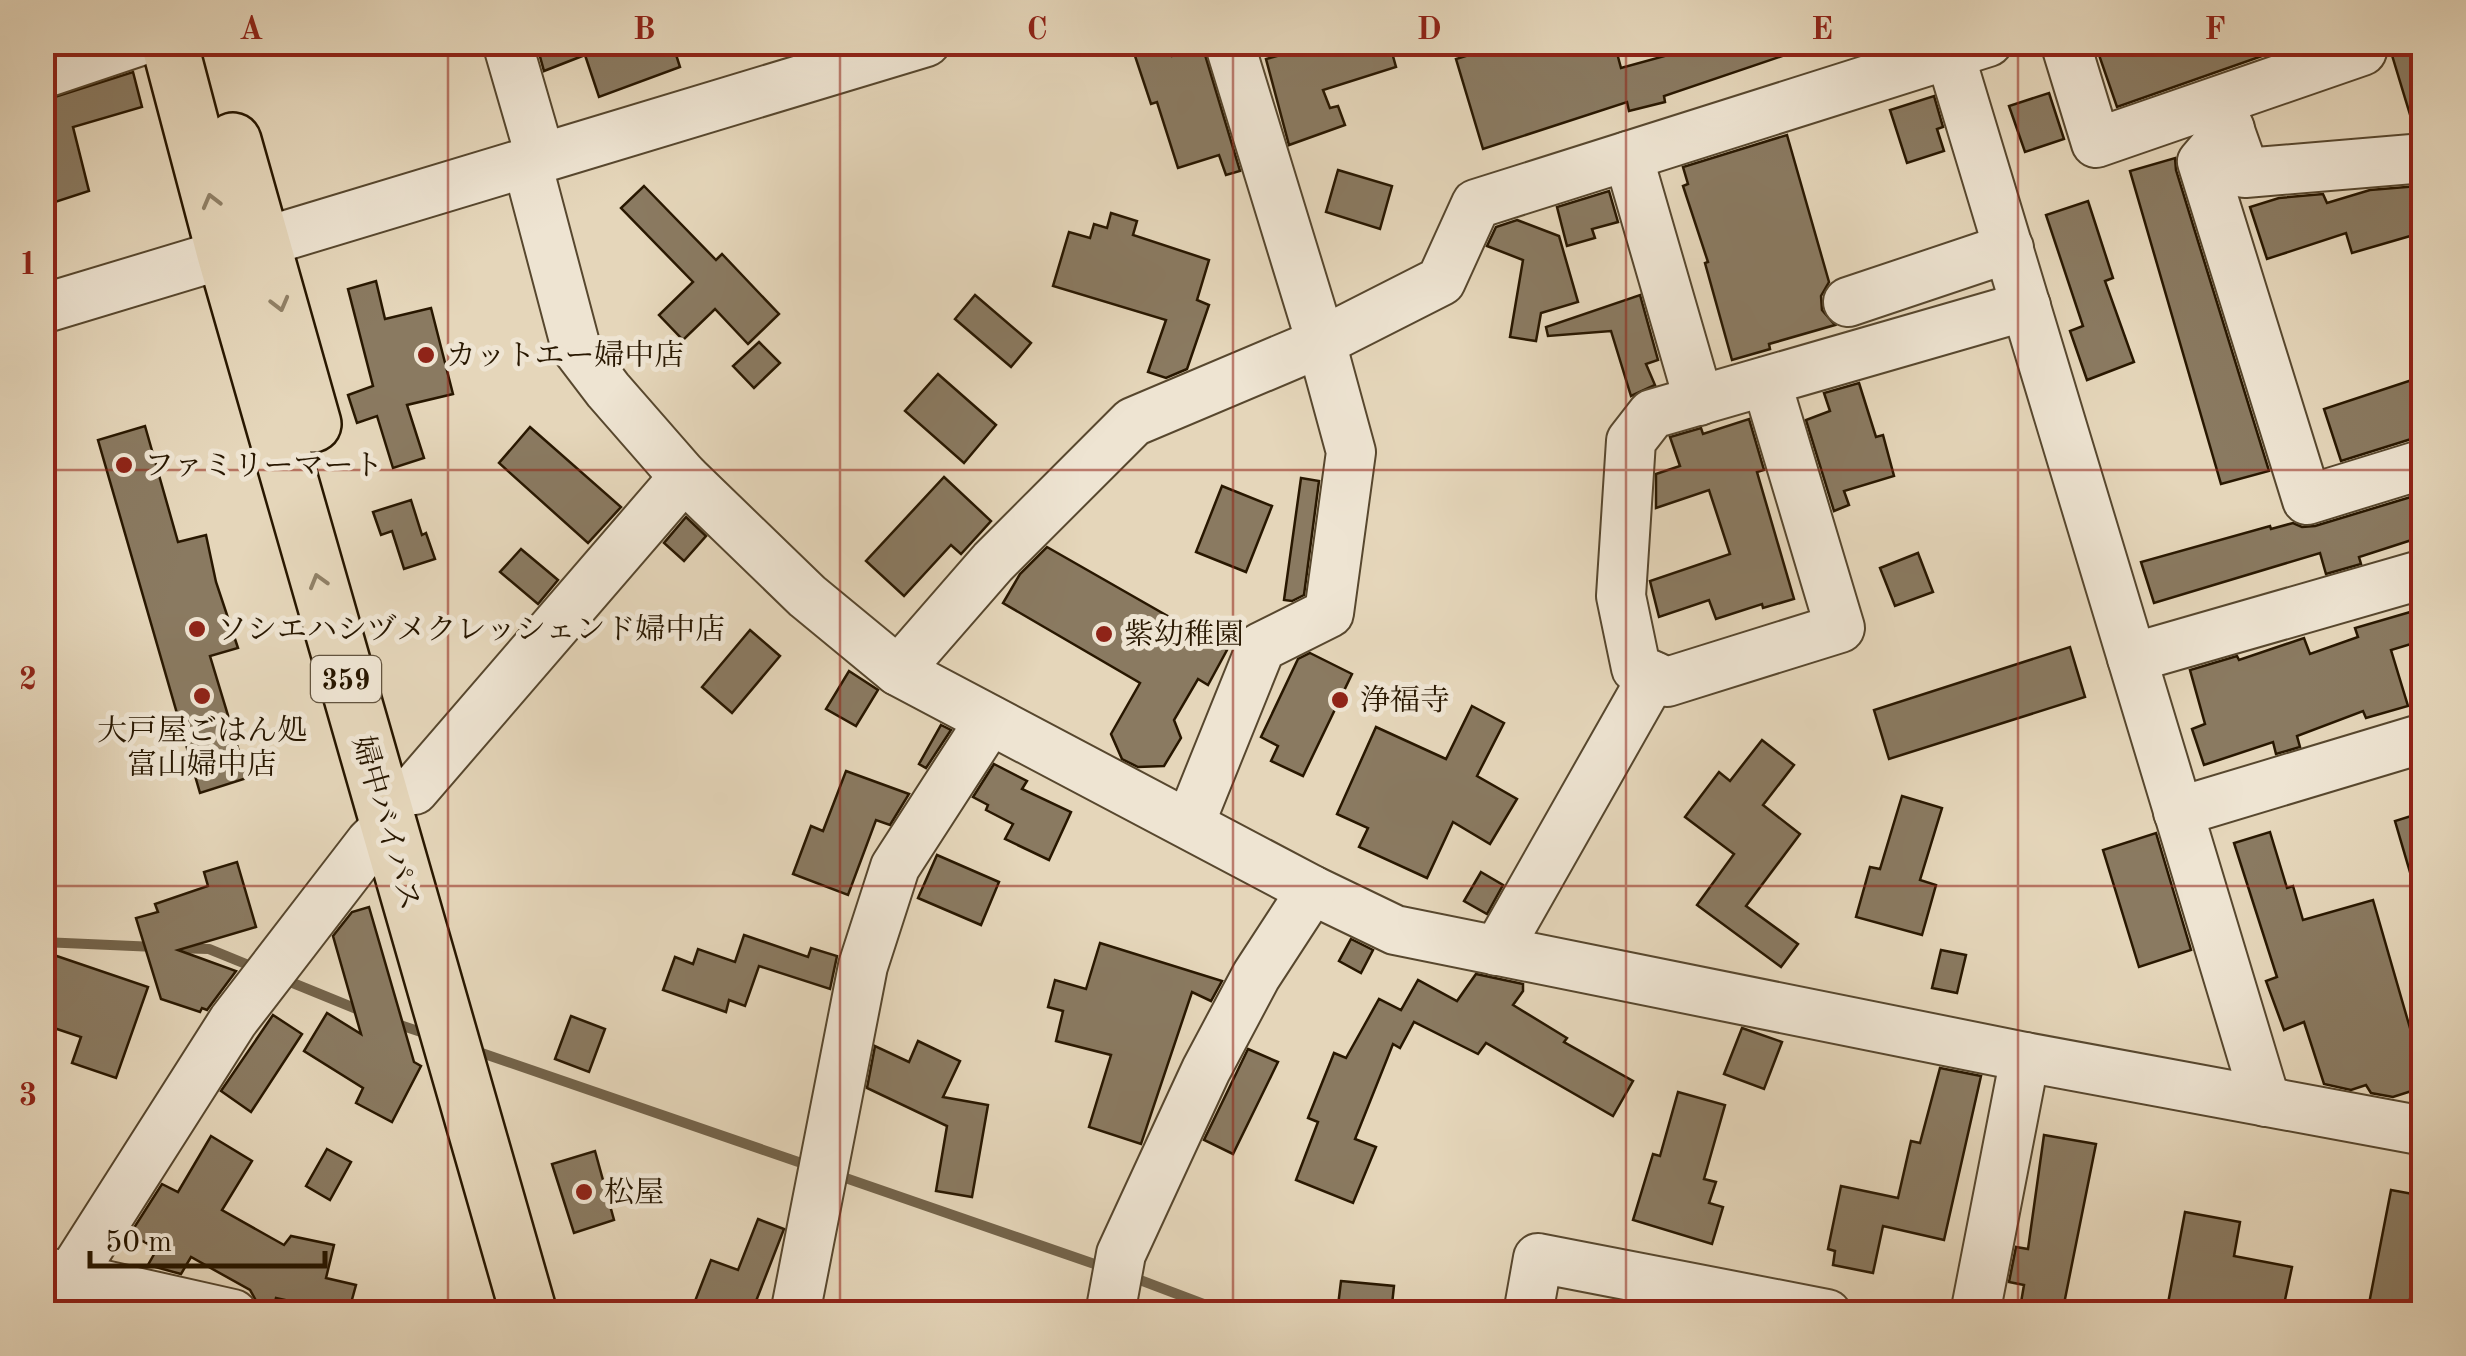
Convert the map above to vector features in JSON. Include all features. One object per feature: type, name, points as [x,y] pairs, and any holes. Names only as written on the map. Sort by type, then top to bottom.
[{"type":"highway","name":"婦中バイパス","points":[[169,42],[243,247],[401,807],[529,1314]]},
{"type":"highway","name":"婦中バイパス","points":[[204,42],[243,247]]},
{"type":"highway","name":"婦中バイパス","points":[[401,807],[562,1314]]},
{"type":"street","points":[[42,74],[137,42]]},
{"type":"street","points":[[506,42],[576,348],[684,477],[807,596],[898,671],[1395,930],[2025,1057],[2424,1131]]},
{"type":"street","points":[[42,309],[926,42]]},
{"type":"street","points":[[1190,823],[1261,647],[1329,613],[1351,452],[1229,42]]},
{"type":"street","points":[[2065,42],[2096,142],[2225,115],[2362,51],[2360,42]]},
{"type":"street","points":[[898,671],[993,562],[1133,422],[1321,342],[1441,282],[1476,204],[1961,46],[2009,248],[2266,1102]]},
{"type":"street","points":[[2225,115],[2244,173],[2424,158]]},
{"type":"street","points":[[2225,115],[2202,162],[2307,500],[2424,464]]},
{"type":"street","points":[[1628,156],[1699,400]]},
{"type":"street","points":[[1848,302],[2009,248]]},
{"type":"street","points":[[1766,382],[1840,628],[1667,682],[1636,668],[1620,596],[1631,440],[1652,414],[2026,306]]},
{"type":"street","points":[[232,1314],[58,1287],[233,1021],[370,843],[684,477]]},
{"type":"street","points":[[2132,658],[2424,574]]},
{"type":"street","points":[[1497,951],[1654,676]]},
{"type":"street","points":[[796,1314],[863,966],[895,867],[990,720]]},
{"type":"street","points":[[2178,812],[2424,738]]},
{"type":"street","points":[[1110,1314],[1121,1254],[1206,1070],[1256,976],[1312,890]]},
{"type":"street","points":[[1975,1314],[2025,1057]]},
{"type":"street","points":[[1528,1314],[1538,1258],[1827,1314]]},
{"type":"building","points":[[536,42],[672,42],[680,67],[599,97],[585,55],[544,71]]},
{"type":"building","points":[[1167,42],[1172,56],[1202,45],[1240,171],[1226,175],[1219,155],[1178,168],[1157,102],[1151,104],[1134,53]]},
{"type":"building","points":[[1327,42],[1389,42],[1396,67],[1323,90],[1330,108],[1338,106],[1345,125],[1289,145],[1266,59]]},
{"type":"building","points":[[1511,42],[1614,42],[1621,68],[1694,48],[1692,42],[1808,42],[1809,47],[1664,96],[1665,102],[1629,111],[1627,102],[1483,149],[1456,59]]},
{"type":"building","points":[[2135,42],[2302,42],[2117,107],[2099,55]]},
{"type":"building","points":[[2388,42],[2424,42],[2424,131],[2415,131]]},
{"type":"building","points":[[133,72],[142,107],[73,127],[89,191],[49,204],[42,186],[42,101]]},
{"type":"building","points":[[2049,93],[2064,139],[2025,152],[2009,106]]},
{"type":"building","points":[[1934,96],[1943,127],[1937,129],[1944,151],[1907,163],[1890,110]]},
{"type":"building","points":[[1787,135],[1829,282],[1821,296],[1822,310],[1835,325],[1769,344],[1770,349],[1732,360],[1705,263],[1708,262],[1683,186],[1688,184],[1683,167]]},
{"type":"building","points":[[2175,158],[2269,471],[2221,484],[2130,171]]},
{"type":"building","points":[[1338,170],[1392,186],[1380,229],[1326,212]]},
{"type":"building","points":[[644,186],[716,260],[722,254],[779,314],[748,344],[715,309],[683,340],[659,315],[693,282],[621,208]]},
{"type":"building","points":[[2418,186],[2424,206],[2424,232],[2352,253],[2346,233],[2267,259],[2250,207],[2279,198],[2323,194],[2327,203],[2370,190]]},
{"type":"building","points":[[1609,191],[1618,222],[1592,229],[1595,238],[1567,246],[1557,207]]},
{"type":"building","points":[[2088,201],[2113,278],[2105,281],[2134,362],[2087,380],[2070,331],[2083,326],[2046,215]]},
{"type":"building","points":[[1111,213],[1137,221],[1133,235],[1209,260],[1197,300],[1209,305],[1187,369],[1166,378],[1148,372],[1166,320],[1053,286],[1069,232],[1090,238],[1094,224],[1107,228]]},
{"type":"building","points":[[1517,220],[1559,236],[1578,302],[1541,313],[1536,341],[1510,337],[1523,260],[1487,246],[1496,227]]},
{"type":"building","points":[[376,281],[385,319],[431,308],[453,394],[407,405],[424,458],[393,468],[377,416],[357,423],[348,395],[373,386],[348,289]]},
{"type":"building","points":[[975,295],[1031,343],[1011,367],[955,319]]},
{"type":"building","points":[[1640,295],[1658,360],[1646,364],[1655,385],[1631,396],[1611,331],[1548,336],[1546,327]]},
{"type":"building","points":[[759,342],[780,363],[754,388],[733,366]]},
{"type":"building","points":[[938,374],[996,425],[964,463],[905,411]]},
{"type":"building","points":[[2424,376],[2424,435],[2341,461],[2324,409]]},
{"type":"building","points":[[1859,383],[1876,437],[1883,435],[1894,476],[1844,491],[1849,505],[1834,511],[1806,420],[1830,411],[1824,393]]},
{"type":"building","points":[[1749,419],[1764,470],[1757,472],[1794,599],[1763,608],[1762,604],[1716,619],[1709,600],[1659,617],[1650,581],[1730,554],[1709,490],[1656,508],[1656,474],[1680,466],[1670,437],[1701,428],[1703,434]]},
{"type":"building","points":[[145,426],[178,542],[206,535],[216,582],[238,648],[210,656],[247,778],[200,793],[98,440]]},
{"type":"building","points":[[530,427],[621,507],[588,543],[499,463]]},
{"type":"building","points":[[944,477],[991,521],[961,554],[951,545],[904,596],[866,561]]},
{"type":"building","points":[[1301,478],[1319,481],[1304,595],[1292,601],[1284,600]]},
{"type":"building","points":[[1222,486],[1272,506],[1246,572],[1196,552]]},
{"type":"building","points":[[2424,493],[2424,536],[2359,557],[2361,564],[2326,574],[2320,553],[2154,603],[2141,562],[2270,526],[2315,526]]},
{"type":"building","points":[[411,500],[435,559],[404,569],[392,531],[381,535],[373,512]]},
{"type":"building","points":[[686,517],[706,536],[684,561],[664,543]]},
{"type":"building","name":"紫幼稚園","points":[[1047,547],[1227,650],[1208,685],[1198,679],[1174,720],[1181,738],[1164,766],[1138,767],[1122,759],[1111,734],[1140,683],[1003,603],[1020,574]]},
{"type":"building","points":[[521,549],[558,580],[538,604],[500,572]]},
{"type":"building","points":[[1918,553],[1933,592],[1895,606],[1880,568]]},
{"type":"building","points":[[2424,608],[2424,640],[2391,650],[2408,706],[2366,718],[2363,711],[2297,736],[2300,747],[2276,754],[2273,742],[2204,765],[2192,729],[2205,724],[2190,670],[2237,656],[2239,660],[2304,638],[2310,654],[2358,637],[2355,628]]},
{"type":"building","points":[[750,630],[780,656],[732,713],[702,687]]},
{"type":"building","points":[[2070,647],[2085,697],[1889,759],[1874,710]]},
{"type":"building","points":[[1310,653],[1352,674],[1303,776],[1271,761],[1278,746],[1261,737],[1298,659]]},
{"type":"building","points":[[849,671],[878,690],[856,726],[826,709]]},
{"type":"building","points":[[1472,706],[1504,723],[1477,776],[1517,799],[1490,844],[1453,822],[1427,878],[1359,847],[1368,828],[1337,814],[1376,727],[1446,759]]},
{"type":"building","points":[[941,725],[951,730],[926,768],[919,764]]},
{"type":"building","points":[[1762,740],[1794,765],[1763,805],[1800,834],[1746,906],[1798,944],[1781,967],[1697,905],[1734,854],[1685,817],[1719,772],[1730,781]]},
{"type":"building","points":[[994,764],[1027,781],[1022,789],[1071,812],[1049,860],[1005,839],[1013,824],[986,810],[988,805],[973,797]]},
{"type":"building","points":[[846,771],[909,794],[890,825],[876,820],[848,895],[793,874],[811,826],[823,831]]},
{"type":"building","points":[[1902,796],[1942,808],[1920,880],[1936,885],[1922,935],[1856,917],[1870,867],[1880,869]]},
{"type":"building","points":[[2424,812],[2424,895],[2417,896],[2395,821]]},
{"type":"building","points":[[2270,832],[2287,888],[2293,886],[2303,920],[2373,900],[2412,1035],[2424,1031],[2424,1087],[2393,1097],[2371,1093],[2366,1085],[2351,1090],[2324,1084],[2304,1022],[2284,1030],[2266,981],[2277,977],[2234,843]]},
{"type":"building","points":[[2156,833],[2191,950],[2139,967],[2103,850]]},
{"type":"building","points":[[937,855],[999,882],[981,925],[918,898]]},
{"type":"building","points":[[237,862],[256,927],[178,950],[236,971],[207,1010],[202,1008],[200,1012],[161,999],[136,918],[158,912],[155,904],[208,886],[204,872]]},
{"type":"building","points":[[1481,872],[1503,885],[1487,914],[1464,901]]},
{"type":"building","points":[[369,907],[414,1062],[421,1066],[392,1122],[356,1103],[363,1088],[304,1051],[327,1013],[361,1034],[333,936],[352,912]]},
{"type":"building","points":[[744,935],[808,957],[811,948],[837,956],[830,989],[759,966],[745,1006],[729,1000],[726,1012],[663,990],[675,957],[693,964],[698,949],[735,962]]},
{"type":"building","points":[[1351,939],[1373,950],[1361,973],[1339,961]]},
{"type":"building","points":[[1100,943],[1222,981],[1211,1001],[1192,992],[1141,1144],[1089,1127],[1111,1055],[1056,1041],[1063,1011],[1048,1007],[1055,980],[1086,989]]},
{"type":"building","points":[[1941,950],[1966,955],[1957,993],[1932,988]]},
{"type":"building","points":[[42,951],[148,987],[116,1078],[72,1063],[81,1037],[42,1024]]},
{"type":"building","points":[[1476,974],[1523,984],[1523,991],[1513,1005],[1567,1038],[1564,1042],[1633,1081],[1613,1116],[1486,1043],[1478,1054],[1414,1022],[1400,1048],[1393,1044],[1355,1139],[1376,1147],[1353,1203],[1296,1180],[1318,1122],[1308,1118],[1334,1053],[1346,1058],[1379,999],[1401,1010],[1418,980],[1457,1001]]},
{"type":"building","points":[[273,1015],[302,1034],[251,1112],[221,1091]]},
{"type":"building","points":[[571,1016],[605,1029],[589,1072],[555,1059]]},
{"type":"building","points":[[1742,1028],[1782,1042],[1764,1089],[1724,1074]]},
{"type":"building","points":[[918,1041],[960,1061],[943,1097],[988,1105],[972,1197],[936,1191],[947,1126],[867,1088],[875,1046],[909,1062]]},
{"type":"building","points":[[1248,1049],[1278,1062],[1233,1154],[1204,1140]]},
{"type":"building","points":[[1940,1068],[1981,1076],[1944,1240],[1883,1226],[1873,1273],[1833,1265],[1835,1251],[1828,1249],[1841,1186],[1898,1198],[1911,1141],[1920,1143]]},
{"type":"building","points":[[1678,1092],[1725,1105],[1704,1179],[1716,1182],[1709,1203],[1723,1207],[1712,1244],[1633,1220],[1653,1154],[1660,1156]]},
{"type":"building","points":[[2044,1135],[2096,1144],[2062,1314],[2019,1314],[2024,1285],[2009,1282],[2016,1247],[2028,1249]]},
{"type":"building","points":[[211,1136],[252,1161],[222,1210],[284,1245],[291,1236],[334,1245],[326,1278],[356,1285],[348,1314],[276,1298],[273,1310],[259,1306],[250,1290],[191,1257],[181,1274],[148,1265],[157,1249],[130,1234],[162,1184],[178,1192]]},
{"type":"building","points":[[327,1149],[351,1162],[330,1200],[306,1186]]},
{"type":"building","name":"松屋","points":[[595,1151],[614,1220],[574,1233],[552,1164]]},
{"type":"building","points":[[2391,1190],[2424,1196],[2424,1228],[2407,1314],[2367,1314]]},
{"type":"building","points":[[2185,1212],[2240,1222],[2234,1256],[2292,1267],[2282,1314],[2166,1314]]},
{"type":"building","points":[[758,1219],[784,1229],[751,1314],[690,1314],[711,1260],[738,1270]]},
{"type":"building","points":[[1341,1281],[1394,1286],[1391,1314],[1337,1314]]},
{"type":"waterway","points":[[42,942],[156,947]]},
{"type":"waterway","points":[[173,948],[209,949],[258,969]]},
{"type":"waterway","points":[[283,979],[364,1012]]},
{"type":"waterway","points":[[394,1023],[430,1035]]},
{"type":"waterway","points":[[470,1049],[813,1167]]},
{"type":"waterway","points":[[834,1174],[1106,1268]]},
{"type":"waterway","points":[[1132,1277],[1230,1314]]},
{"type":"place","name":"カットエー婦中店","points":[[426,355]]},
{"type":"place","name":"ファミリーマート","points":[[124,465]]},
{"type":"place","name":"ソシエハシヅメクレッシェンド婦中店","points":[[197,629]]},
{"type":"place","name":"紫幼稚園","points":[[1104,634]]},
{"type":"place","name":"大戸屋ごはん処 富山婦中店","points":[[202,696]]},
{"type":"place","name":"浄福寺","points":[[1340,700]]},
{"type":"place","name":"松屋","points":[[584,1192]]}]
